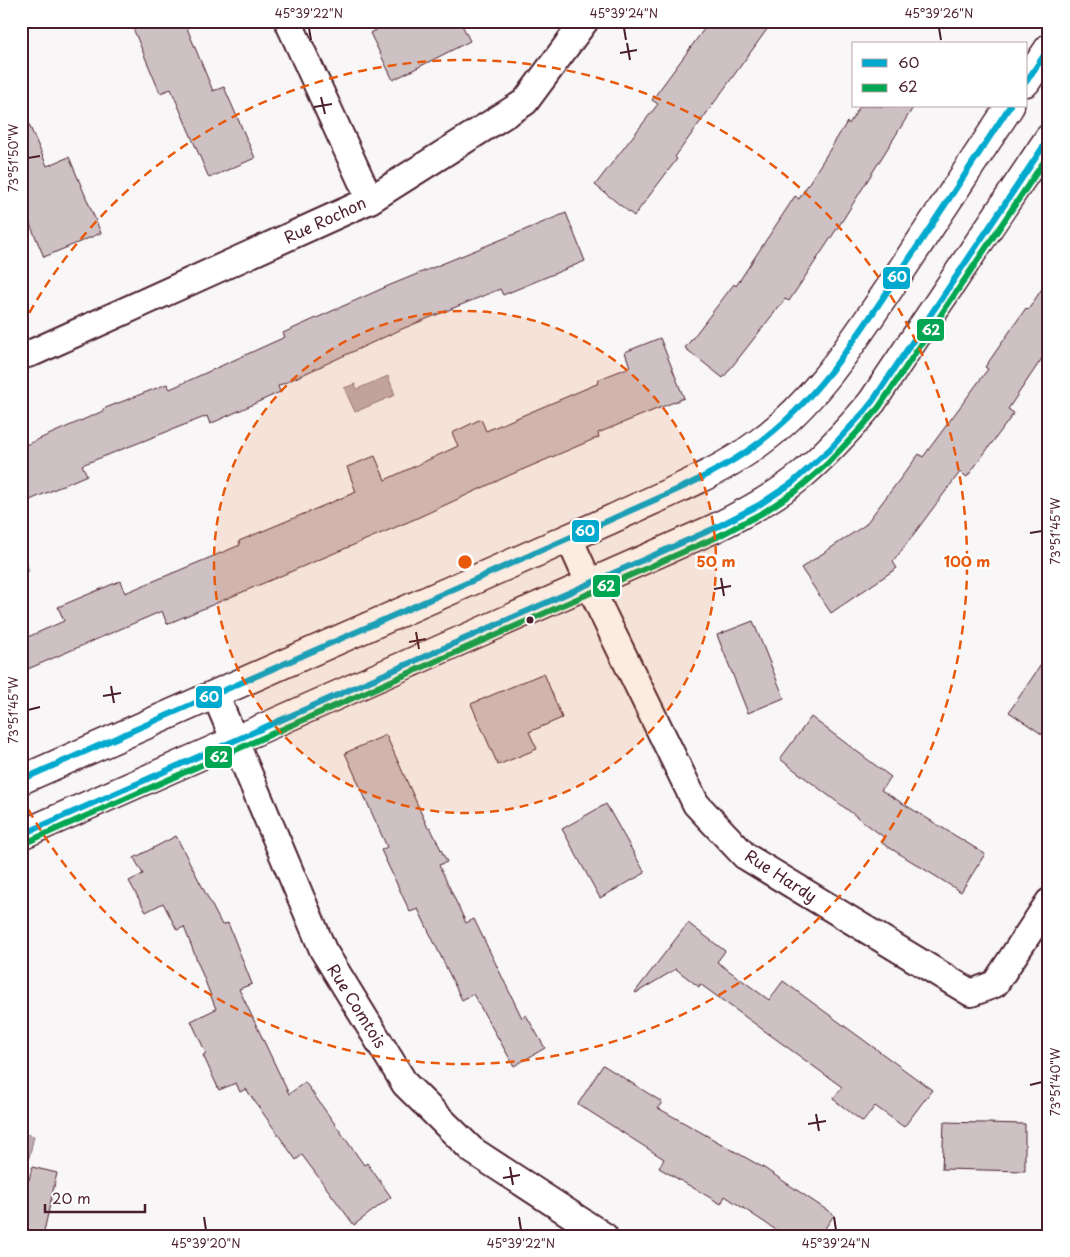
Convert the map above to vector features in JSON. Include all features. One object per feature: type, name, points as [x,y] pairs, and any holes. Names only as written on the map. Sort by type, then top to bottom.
[{"type":"street","points":[[288,21],[370,200]]},
{"type":"street","name":"Rue Rochon","points":[[21,356],[34,352],[370,200],[524,102],[584,21]]},
{"type":"street","points":[[1028,79],[1049,48]]},
{"type":"street","points":[[21,780],[700,479],[725,466],[761,442],[816,390],[845,353],[1009,108]]},
{"type":"street","points":[[21,835],[713,530],[739,516],[801,476],[839,440],[872,402],[1049,138]]},
{"type":"street","name":"Rue Hardy","points":[[569,538],[589,584],[696,804],[745,856],[971,993],[995,984],[1049,902]]},
{"type":"street","name":"Rue Comtois","points":[[215,694],[323,950],[406,1084],[472,1150],[604,1236]]},
{"type":"shaded area","points":[[388,376],[395,395],[355,412],[344,388],[355,384],[357,389]]},
{"type":"shaded area","points":[[21,547],[29,571],[21,575]]},
{"type":"shaded area","points":[[21,1133],[34,1136],[29,1158],[21,1156]]},
{"type":"building","points":[[130,21],[184,21],[213,91],[224,87],[255,158],[209,178],[171,89],[160,93]]},
{"type":"building","points":[[394,21],[460,21],[470,41],[393,80],[370,33]]},
{"type":"building","points":[[710,21],[773,21],[675,157],[677,159],[634,216],[595,185],[658,104],[652,100]]},
{"type":"building","points":[[21,106],[47,166],[69,157],[101,233],[44,257],[21,203]]},
{"type":"building","points":[[859,108],[913,108],[789,301],[785,299],[723,378],[685,348],[734,284],[736,286],[795,196],[799,199],[847,122],[849,124]]},
{"type":"building","points":[[566,213],[585,261],[503,295],[500,289],[402,329],[278,386],[280,392],[210,424],[207,416],[82,465],[87,475],[21,504],[21,447],[103,411],[103,409],[167,384],[170,389],[285,337],[283,333],[388,286]]},
{"type":"building","points":[[1049,278],[1049,348],[1008,409],[1014,413],[967,477],[960,472],[893,562],[897,568],[831,613],[801,568],[865,525],[919,454],[923,457],[988,369],[985,367],[1026,308],[1028,310]]},
{"type":"building","points":[[660,338],[684,398],[598,433],[599,437],[510,475],[415,519],[167,624],[162,611],[21,672],[21,640],[64,621],[58,607],[120,581],[125,593],[240,545],[239,541],[356,492],[347,467],[375,456],[385,480],[458,446],[452,433],[481,419],[486,431],[599,383],[597,380],[630,367],[625,352]]},
{"type":"building","points":[[753,621],[784,698],[748,713],[717,635]]},
{"type":"building","points":[[1049,653],[1049,739],[1009,712]]},
{"type":"building","points":[[544,673],[562,718],[529,732],[537,749],[498,765],[471,704]]},
{"type":"building","points":[[811,717],[891,777],[881,790],[985,854],[961,892],[882,843],[885,838],[780,759]]},
{"type":"building","points":[[386,735],[428,828],[430,827],[447,862],[439,865],[466,923],[474,919],[522,1018],[526,1015],[545,1048],[514,1066],[473,994],[462,1000],[418,909],[410,912],[381,850],[387,847],[345,753]]},
{"type":"building","points":[[606,804],[645,873],[600,898],[562,829]]},
{"type":"building","points":[[176,836],[222,925],[228,923],[252,984],[239,989],[289,1094],[305,1082],[364,1165],[367,1163],[391,1197],[354,1225],[302,1155],[296,1160],[246,1089],[240,1092],[236,1083],[219,1090],[203,1055],[206,1053],[191,1021],[216,1009],[184,927],[177,930],[163,903],[146,912],[129,881],[143,874],[134,858]]},
{"type":"building","points":[[688,923],[725,951],[717,962],[769,1000],[783,981],[932,1090],[904,1127],[875,1106],[863,1122],[833,1099],[842,1087],[700,984],[699,987],[676,969],[636,993]]},
{"type":"building","points":[[603,1065],[662,1102],[658,1108],[764,1168],[834,1215],[820,1236],[785,1236],[725,1196],[721,1204],[659,1168],[664,1159],[578,1104]]},
{"type":"building","points":[[944,1122],[1025,1124],[1025,1171],[942,1169]]},
{"type":"building","points":[[32,1167],[57,1173],[43,1236],[21,1236],[21,1179],[29,1180]]},
{"type":"transit line","name":"60","points":[[1028,79],[1049,48]]},
{"type":"transit line","name":"60","points":[[21,780],[669,493],[707,475],[743,454],[782,424],[802,405],[838,363],[1009,108]]},
{"type":"transit line","name":"60","points":[[21,835],[713,529],[759,505],[792,483],[830,449],[872,402],[1049,138]]},
{"type":"transit line","name":"62","points":[[25,843],[717,537],[764,512],[797,490],[827,464],[879,407],[1049,154]]}]
